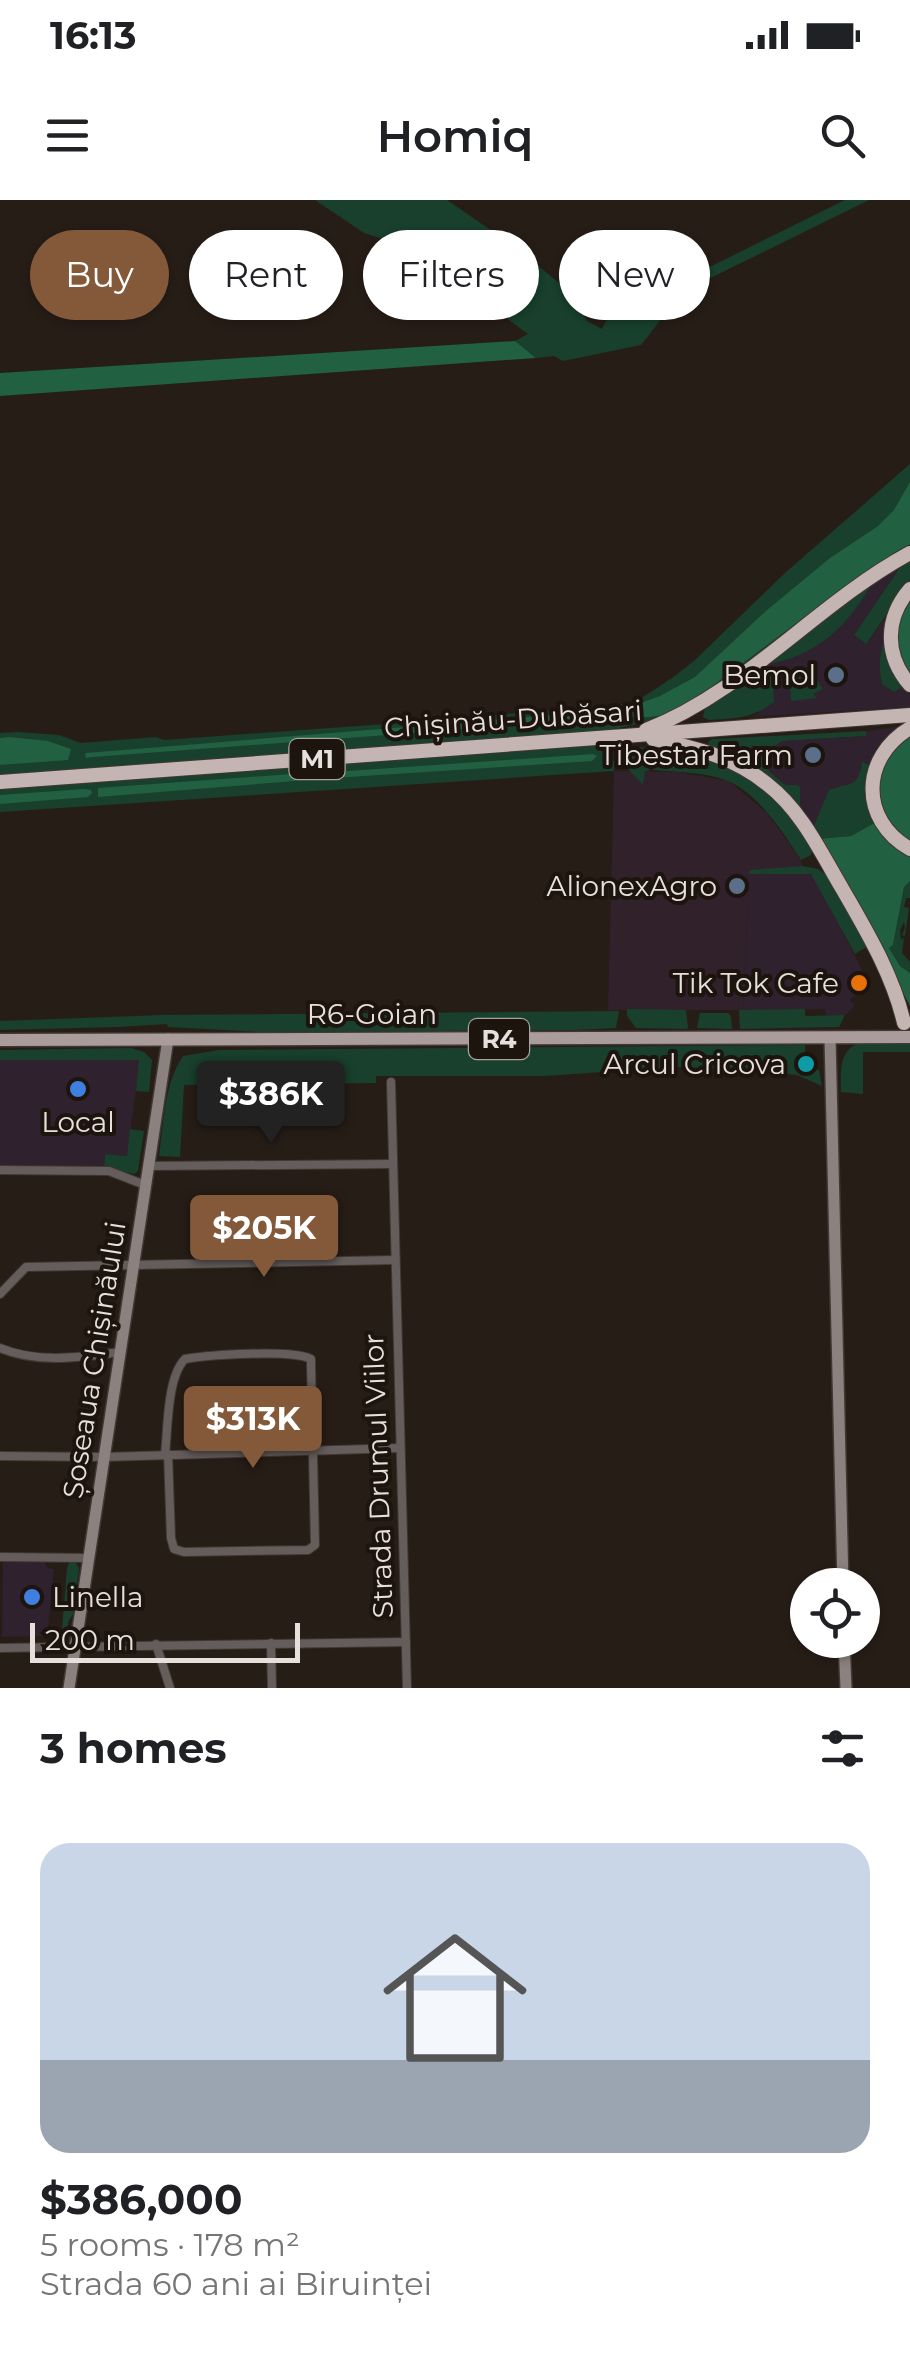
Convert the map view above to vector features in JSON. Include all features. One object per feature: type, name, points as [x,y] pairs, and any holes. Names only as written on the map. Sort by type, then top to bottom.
[{"type":"highway","points":[[633,735],[682,715],[709,698],[839,600],[910,553]]},
{"type":"highway","points":[[910,589],[894,611],[890,642],[898,667],[910,684]]},
{"type":"highway","name":"Chișinău-Dubăsari","points":[[0,782],[910,715]]},
{"type":"highway","points":[[910,728],[880,755],[873,793],[884,826],[910,849]]},
{"type":"highway","points":[[633,735],[717,755],[750,772],[781,796],[818,846],[870,937],[908,1026]]},
{"type":"main road","name":"R6-Goian","points":[[0,1040],[830,1038],[864,1036],[908,1026]]},
{"type":"street","points":[[830,1038],[843,1568]]},
{"type":"street","name":"Șoseaua Chișinăului","points":[[69,1688],[168,1039]]},
{"type":"street","name":"Strada Drumul Viilor","points":[[391,1082],[407,1688]]},
{"type":"street","points":[[148,1166],[393,1164]]},
{"type":"street","points":[[0,1170],[109,1171],[146,1185]]},
{"type":"street","points":[[0,1294],[26,1267],[394,1260]]},
{"type":"street","points":[[0,1348],[22,1356],[52,1358],[120,1352]]},
{"type":"street","points":[[280,1354],[310,1359],[313,1451],[315,1545],[308,1550],[174,1549],[166,1454],[173,1382],[182,1362],[192,1358],[280,1354]]},
{"type":"street","points":[[0,1456],[104,1457],[400,1448]]},
{"type":"street","points":[[0,1557],[89,1558]]},
{"type":"street","points":[[0,1648],[406,1642]]},
{"type":"street","points":[[271,1643],[272,1688]]},
{"type":"street","points":[[156,1644],[170,1688]]},
{"type":"street","points":[[845,1658],[846,1688]]},
{"type":"shaded area","name":"Bemol","points":[[903,563],[854,635],[866,644],[888,614],[880,657],[882,684],[894,691],[905,685],[910,689],[910,707],[750,717],[759,713],[747,678],[854,595]]},
{"type":"shaded area","name":"Tibestar Farm","points":[[902,726],[872,767],[862,761],[855,782],[832,788],[812,830],[785,786],[769,771],[767,752],[782,741],[865,736],[866,731]]},
{"type":"shaded area","name":"AlionexAgro","points":[[614,771],[678,772],[729,781],[767,813],[801,860],[804,873],[749,875],[743,1010],[608,1010]]},
{"type":"shaded area","points":[[749,874],[813,875],[868,981],[850,1000],[855,1006],[845,1015],[826,1016],[825,1009],[743,1010]]},
{"type":"shaded area","points":[[0,1060],[140,1060],[127,1156],[105,1154],[104,1167],[0,1166]]},
{"type":"shaded area","points":[[3,1561],[44,1562],[54,1569],[47,1636],[2,1637]]},
{"type":"green space","points":[[315,200],[447,200],[491,230],[363,230]]},
{"type":"green space","points":[[845,200],[869,200],[710,278],[710,267]]},
{"type":"green space","points":[[539,267],[559,283],[559,320],[586,320],[602,329],[608,320],[660,320],[641,345],[563,361],[554,356],[536,358],[515,341],[528,334],[509,320],[539,320]]},
{"type":"green space","points":[[515,341],[536,358],[0,396],[0,373]]},
{"type":"green space","points":[[910,464],[910,549],[728,680],[662,719],[594,733],[0,778],[0,733],[59,735],[81,743],[156,737],[164,740],[634,703],[695,660],[785,573]]},
{"type":"green space","points":[[910,482],[910,544],[669,714],[620,717],[620,710],[660,696],[695,677],[830,558],[878,526],[894,510]]},
{"type":"green space","points":[[910,559],[910,581],[866,644],[854,635],[903,563]]},
{"type":"green space","points":[[873,581],[854,611],[815,647],[765,664]]},
{"type":"green space","points":[[910,595],[910,677],[895,636]]},
{"type":"green space","points":[[885,641],[905,685],[894,692],[882,684],[880,662]]},
{"type":"green space","points":[[780,676],[773,679],[774,702],[766,708],[736,718],[703,717],[705,708],[747,678]]},
{"type":"green space","points":[[789,676],[816,679],[823,689],[813,694],[817,698],[791,701]]},
{"type":"green space","points":[[603,711],[601,719],[86,758],[85,755],[86,753]]},
{"type":"green space","points":[[866,731],[866,736],[782,741],[768,751],[769,771],[785,785],[800,787],[800,808],[708,742],[712,739]]},
{"type":"green space","points":[[910,734],[910,840],[893,829],[877,798],[883,761]]},
{"type":"green space","points":[[0,738],[48,741],[71,749],[68,760],[0,765]]},
{"type":"green space","points":[[606,743],[614,771],[0,812],[0,786]]},
{"type":"green space","points":[[646,747],[649,771],[645,771],[643,785],[623,764],[620,754],[627,748]]},
{"type":"green space","points":[[653,749],[706,757],[754,779],[785,808],[812,849],[811,855],[801,860],[768,814],[736,785],[707,775],[653,770]]},
{"type":"green space","points":[[597,756],[592,761],[318,779],[319,773]]},
{"type":"green space","points":[[862,761],[872,767],[876,822],[851,836],[818,839],[812,830],[829,790],[856,781]]},
{"type":"green space","points":[[297,776],[295,781],[98,797],[98,788]]},
{"type":"green space","points":[[91,790],[88,797],[0,804],[0,795]]},
{"type":"green space","points":[[876,822],[910,855],[910,881],[904,887],[893,945],[889,948],[900,966],[910,973],[910,1006],[818,839],[851,836]]},
{"type":"green space","points":[[803,866],[818,869],[830,878],[868,946],[855,954],[811,874],[749,874],[750,870]]},
{"type":"green space","points":[[910,881],[910,898],[906,898],[904,907],[909,908],[905,936],[904,922],[900,930],[901,940],[904,938],[902,953],[910,962],[910,973],[900,966],[889,948],[893,945],[904,887]]},
{"type":"green space","points":[[627,1009],[686,1010],[688,1027],[636,1028]]},
{"type":"green space","points":[[805,1009],[805,1016],[845,1015],[839,1027],[740,1029],[739,1010]]},
{"type":"green space","points":[[619,1011],[616,1028],[575,1030],[259,1032],[167,1024],[0,1030],[0,1021],[163,1015]]},
{"type":"green space","points":[[700,1013],[728,1013],[732,1029],[697,1028]]},
{"type":"green space","points":[[910,1043],[910,1052],[863,1052],[863,1094],[841,1092],[843,1059],[850,1048],[856,1044]]},
{"type":"green space","points":[[805,1045],[805,1058],[812,1062],[812,1070],[819,1070],[822,1086],[797,1075],[677,1067],[545,1076],[376,1076],[376,1083],[184,1085],[180,1157],[159,1156],[168,1091],[183,1056],[219,1050]]},
{"type":"green space","points":[[131,1048],[152,1060],[149,1092],[136,1091],[139,1060],[0,1060],[0,1050]]},
{"type":"green space","points":[[130,1129],[144,1131],[138,1171],[134,1174],[104,1167],[105,1154],[127,1156]]},
{"type":"green space","points":[[70,1561],[79,1568],[73,1614],[67,1637],[61,1642],[67,1568]]},
{"type":"place","name":"Bemol","points":[[836,675]]},
{"type":"place","name":"Tibestar Farm","points":[[813,755]]},
{"type":"place","name":"AlionexAgro","points":[[737,886]]},
{"type":"place","name":"Tik Tok Cafe","points":[[859,983]]},
{"type":"place","name":"Arcul Cricova","points":[[806,1064]]},
{"type":"place","name":"Local","points":[[78,1089]]},
{"type":"place","name":"Linella","points":[[32,1597]]}]
